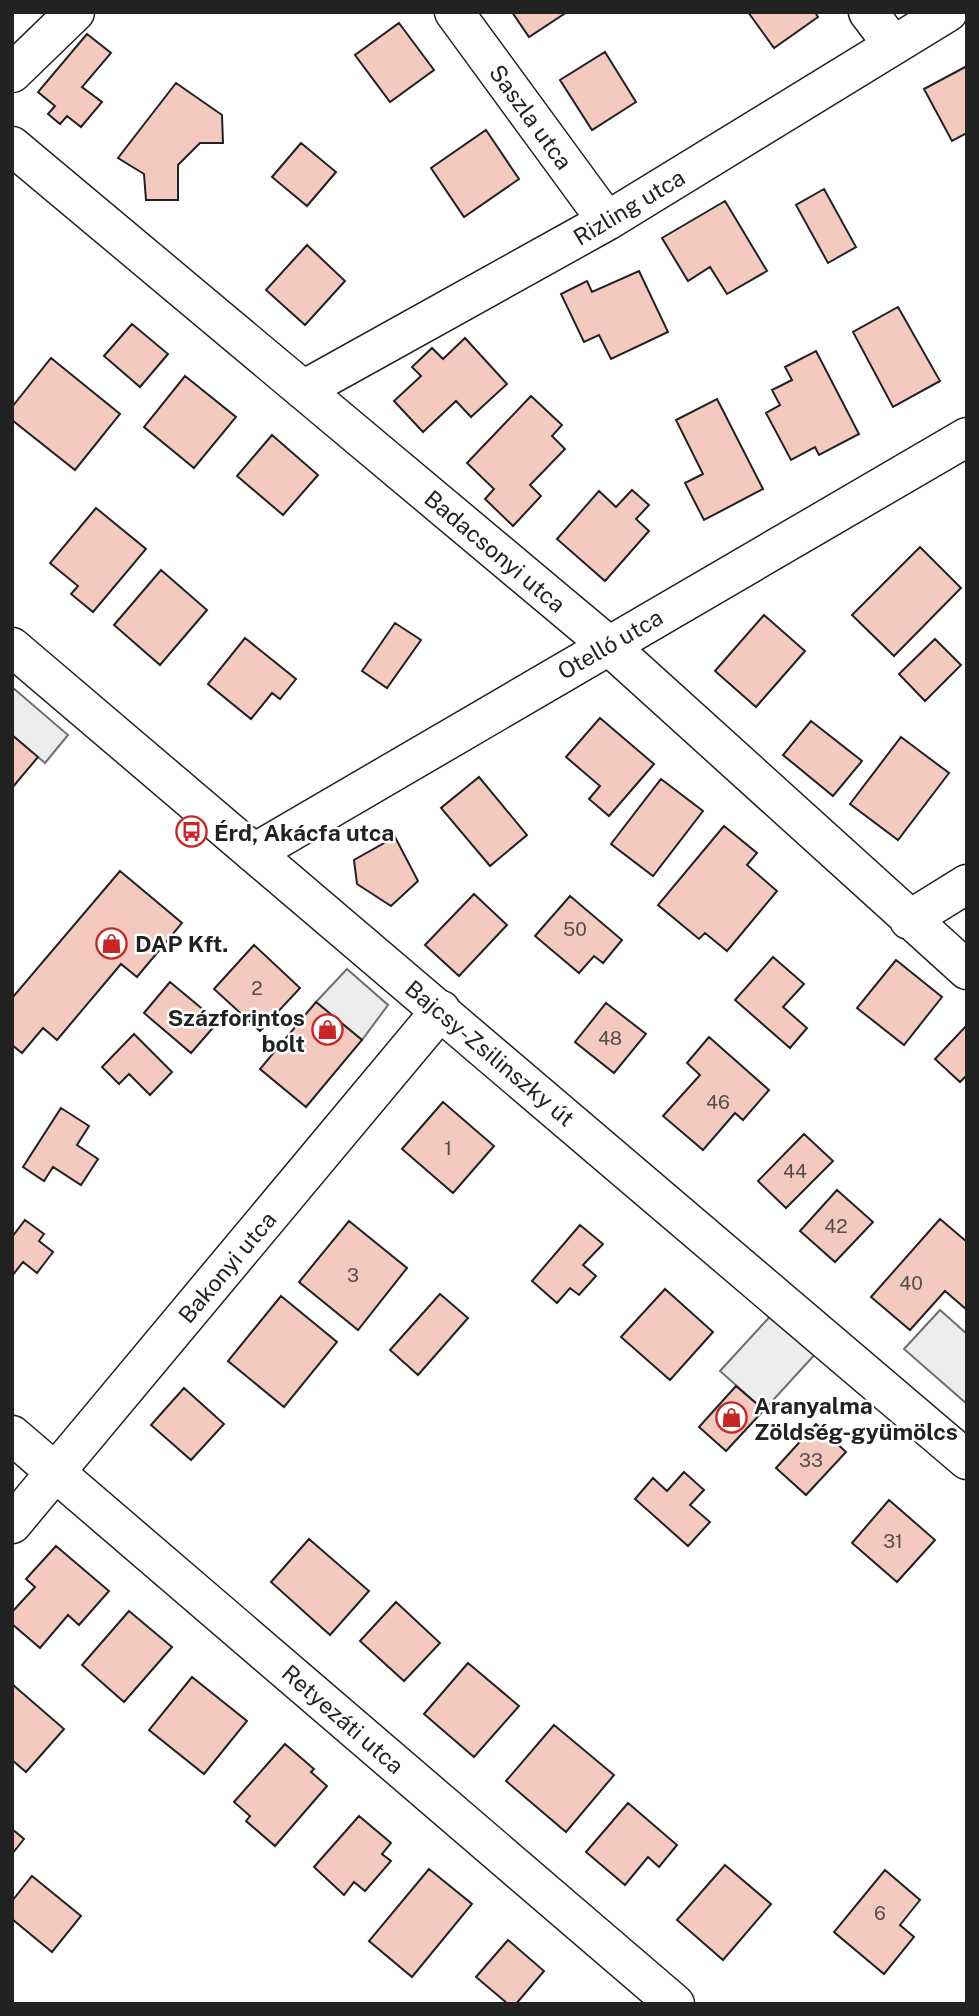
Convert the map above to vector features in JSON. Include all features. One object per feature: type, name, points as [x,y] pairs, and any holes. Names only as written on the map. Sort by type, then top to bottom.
[{"type":"street","points":[[12,73],[75,12]]},
{"type":"street","name":"Saszla utca","points":[[454,12],[607,221]]},
{"type":"street","points":[[868,12],[892,45]]},
{"type":"street","name":"Rizling utca","points":[[303,390],[607,221],[948,12]]},
{"type":"street","name":"Badacsonyi utca","points":[[12,146],[608,645],[967,970]]},
{"type":"street","name":"Otelló utca","points":[[254,853],[967,437]]},
{"type":"street","name":"Bajcsy-Zsilinszky út","points":[[12,648],[967,1460]]},
{"type":"street","points":[[909,920],[967,884]]},
{"type":"street","name":"Bakonyi utca","points":[[12,1524],[440,1010]]},
{"type":"street","name":"Retyezáti utca","points":[[12,1435],[674,2004]]},
{"type":"shaded area","points":[[12,687],[68,735],[45,763],[12,735]]},
{"type":"shaded area","points":[[347,969],[388,1005],[362,1040],[316,1002]]},
{"type":"shaded area","points":[[940,1310],[967,1334],[967,1404],[904,1349]]},
{"type":"shaded area","points":[[775,1311],[818,1351],[764,1410],[720,1371]]},
{"type":"building","points":[[512,12],[567,12],[529,37]]},
{"type":"building","points":[[748,12],[815,12],[818,17],[774,48]]},
{"type":"building","points":[[399,23],[434,70],[390,102],[355,55]]},
{"type":"building","points":[[87,34],[111,53],[82,87],[102,102],[81,127],[67,116],[60,124],[48,114],[55,106],[38,92]]},
{"type":"building","points":[[605,52],[636,102],[592,130],[560,80]]},
{"type":"building","points":[[967,66],[967,133],[952,141],[924,89]]},
{"type":"building","points":[[176,83],[222,115],[223,143],[200,143],[178,165],[178,200],[146,200],[144,174],[118,158]]},
{"type":"building","points":[[486,130],[519,179],[464,217],[431,168]]},
{"type":"building","points":[[301,143],[336,172],[307,206],[272,177]]},
{"type":"building","points":[[824,189],[856,247],[828,263],[796,205]]},
{"type":"building","points":[[725,201],[767,271],[727,294],[710,267],[688,281],[662,238]]},
{"type":"building","points":[[307,245],[345,281],[305,325],[266,290]]},
{"type":"building","points":[[639,271],[668,332],[611,359],[599,335],[584,342],[561,294],[587,281],[592,292]]},
{"type":"building","points":[[898,307],[940,381],[893,407],[853,332]]},
{"type":"building","points":[[132,324],[168,354],[140,387],[104,356]]},
{"type":"building","points":[[465,338],[507,384],[471,417],[456,401],[423,432],[394,401],[421,376],[412,367],[432,348],[443,359]]},
{"type":"building","points":[[816,351],[859,434],[819,455],[815,447],[791,460],[766,413],[780,405],[772,390],[792,380],[785,367]]},
{"type":"building","points":[[51,358],[120,414],[75,470],[12,420],[12,407]]},
{"type":"building","points":[[185,376],[236,417],[194,468],[144,427]]},
{"type":"building","points":[[531,396],[562,425],[552,436],[565,449],[530,485],[541,496],[513,526],[485,499],[494,489],[467,463]]},
{"type":"building","points":[[717,399],[763,489],[704,520],[685,483],[703,474],[676,420]]},
{"type":"building","points":[[272,435],[318,475],[283,515],[237,476]]},
{"type":"building","points":[[632,490],[649,505],[636,519],[649,531],[605,581],[557,539],[599,491],[616,507]]},
{"type":"building","points":[[96,508],[146,549],[93,612],[71,594],[78,586],[50,563]]},
{"type":"building","points":[[920,547],[961,588],[894,656],[852,615]]},
{"type":"building","points":[[161,570],[207,610],[160,665],[114,625]]},
{"type":"building","points":[[764,615],[805,651],[756,707],[715,671]]},
{"type":"building","points":[[395,623],[421,640],[387,688],[362,671]]},
{"type":"building","points":[[245,638],[296,679],[280,699],[272,693],[251,719],[208,684]]},
{"type":"building","points":[[935,639],[961,665],[925,701],[899,674]]},
{"type":"building","points":[[600,718],[654,764],[609,816],[589,799],[600,786],[566,757]]},
{"type":"building","points":[[811,721],[862,761],[833,796],[783,755]]},
{"type":"building","points":[[12,735],[38,757],[12,788]]},
{"type":"building","points":[[901,737],[949,773],[898,840],[850,804]]},
{"type":"building","points":[[479,777],[527,835],[490,866],[441,808]]},
{"type":"building","points":[[661,779],[703,811],[653,876],[611,844]]},
{"type":"building","points":[[724,826],[757,853],[747,865],[777,891],[727,951],[705,933],[699,939],[658,905]]},
{"type":"building","points":[[395,837],[418,881],[391,906],[357,884],[354,860]]},
{"type":"building","name":"DAP Kft.","points":[[120,871],[182,923],[137,977],[121,964],[57,1040],[43,1028],[22,1053],[12,1045],[12,998]]},
{"type":"building","points":[[474,894],[507,925],[459,976],[425,945]]},
{"type":"building","points":[[570,896],[622,940],[603,963],[594,956],[579,973],[535,936]]},
{"type":"building","points":[[254,945],[300,988],[260,1031],[214,989]]},
{"type":"building","points":[[773,957],[804,984],[783,1007],[807,1028],[790,1048],[735,1000]]},
{"type":"building","points":[[896,960],[942,997],[904,1045],[857,1008]]},
{"type":"building","points":[[170,982],[218,1022],[191,1053],[144,1013]]},
{"type":"building","points":[[316,1002],[362,1040],[306,1107],[260,1069]]},
{"type":"building","points":[[606,1003],[646,1034],[614,1073],[575,1042]]},
{"type":"building","points":[[967,1025],[967,1075],[960,1082],[935,1059]]},
{"type":"building","points":[[134,1034],[172,1072],[150,1095],[129,1074],[119,1084],[102,1067]]},
{"type":"building","points":[[709,1037],[769,1090],[743,1120],[735,1113],[703,1150],[663,1116],[700,1075],[687,1063]]},
{"type":"building","points":[[443,1102],[494,1146],[453,1193],[402,1149]]},
{"type":"building","points":[[61,1108],[89,1126],[77,1145],[98,1159],[81,1185],[53,1167],[44,1181],[23,1167]]},
{"type":"building","points":[[804,1134],[833,1161],[786,1208],[758,1181]]},
{"type":"building","points":[[837,1190],[873,1222],[835,1262],[800,1231]]},
{"type":"building","points":[[940,1219],[967,1242],[967,1310],[945,1291],[910,1330],[871,1297]]},
{"type":"building","points":[[25,1220],[44,1234],[39,1241],[53,1252],[37,1273],[23,1262],[12,1276],[12,1237]]},
{"type":"building","points":[[349,1221],[407,1268],[358,1330],[299,1282]]},
{"type":"building","points":[[580,1225],[603,1244],[583,1265],[596,1276],[579,1295],[570,1288],[557,1303],[532,1281]]},
{"type":"building","points":[[665,1289],[713,1332],[670,1380],[621,1337]]},
{"type":"building","points":[[440,1294],[468,1318],[418,1375],[390,1350]]},
{"type":"building","points":[[281,1296],[337,1342],[284,1407],[228,1361]]},
{"type":"building","name":"Aranyalma Zöldség-gyümölcs","points":[[736,1386],[764,1410],[726,1451],[699,1427]]},
{"type":"building","points":[[184,1388],[224,1424],[191,1460],[151,1425]]},
{"type":"building","points":[[816,1424],[846,1452],[806,1495],[776,1468]]},
{"type":"building","points":[[684,1472],[704,1490],[690,1505],[710,1522],[688,1546],[635,1499],[653,1478],[667,1491]]},
{"type":"building","points":[[889,1500],[935,1540],[897,1582],[852,1543]]},
{"type":"building","points":[[309,1539],[369,1591],[330,1635],[271,1582]]},
{"type":"building","points":[[56,1546],[109,1591],[79,1625],[68,1615],[40,1648],[12,1624],[12,1612],[35,1587],[26,1579]]},
{"type":"building","points":[[396,1602],[440,1643],[404,1681],[360,1641]]},
{"type":"building","points":[[129,1611],[172,1647],[124,1702],[82,1665]]},
{"type":"building","points":[[468,1663],[519,1706],[474,1757],[424,1714]]},
{"type":"building","points":[[192,1677],[247,1721],[204,1774],[149,1730]]},
{"type":"building","points":[[12,1684],[64,1729],[26,1772],[12,1760]]},
{"type":"building","points":[[554,1725],[614,1775],[566,1832],[506,1781]]},
{"type":"building","points":[[285,1744],[314,1769],[311,1772],[327,1786],[275,1846],[246,1821],[250,1816],[234,1802]]},
{"type":"building","points":[[628,1803],[677,1845],[659,1867],[648,1857],[625,1885],[586,1852]]},
{"type":"building","points":[[359,1816],[391,1843],[382,1854],[391,1861],[365,1891],[354,1882],[344,1895],[314,1867]]},
{"type":"building","points":[[12,1829],[24,1839],[12,1854]]},
{"type":"building","points":[[725,1865],[771,1904],[723,1960],[677,1920]]},
{"type":"building","points":[[429,1869],[472,1904],[412,1977],[369,1941]]},
{"type":"building","points":[[885,1870],[920,1900],[900,1925],[914,1937],[884,1974],[834,1932]]},
{"type":"building","points":[[32,1876],[81,1916],[52,1952],[12,1919],[12,1901]]},
{"type":"building","points":[[508,1940],[544,1971],[516,2004],[508,2004],[476,1977]]},
{"type":"place","name":"Érd, Akácfa utca","points":[[191,832]]},
{"type":"place","name":"DAP Kft.","points":[[112,943]]},
{"type":"place","name":"Százforintos bolt","points":[[328,1030]]},
{"type":"place","name":"Aranyalma Zöldség-gyümölcs","points":[[731,1418]]}]
